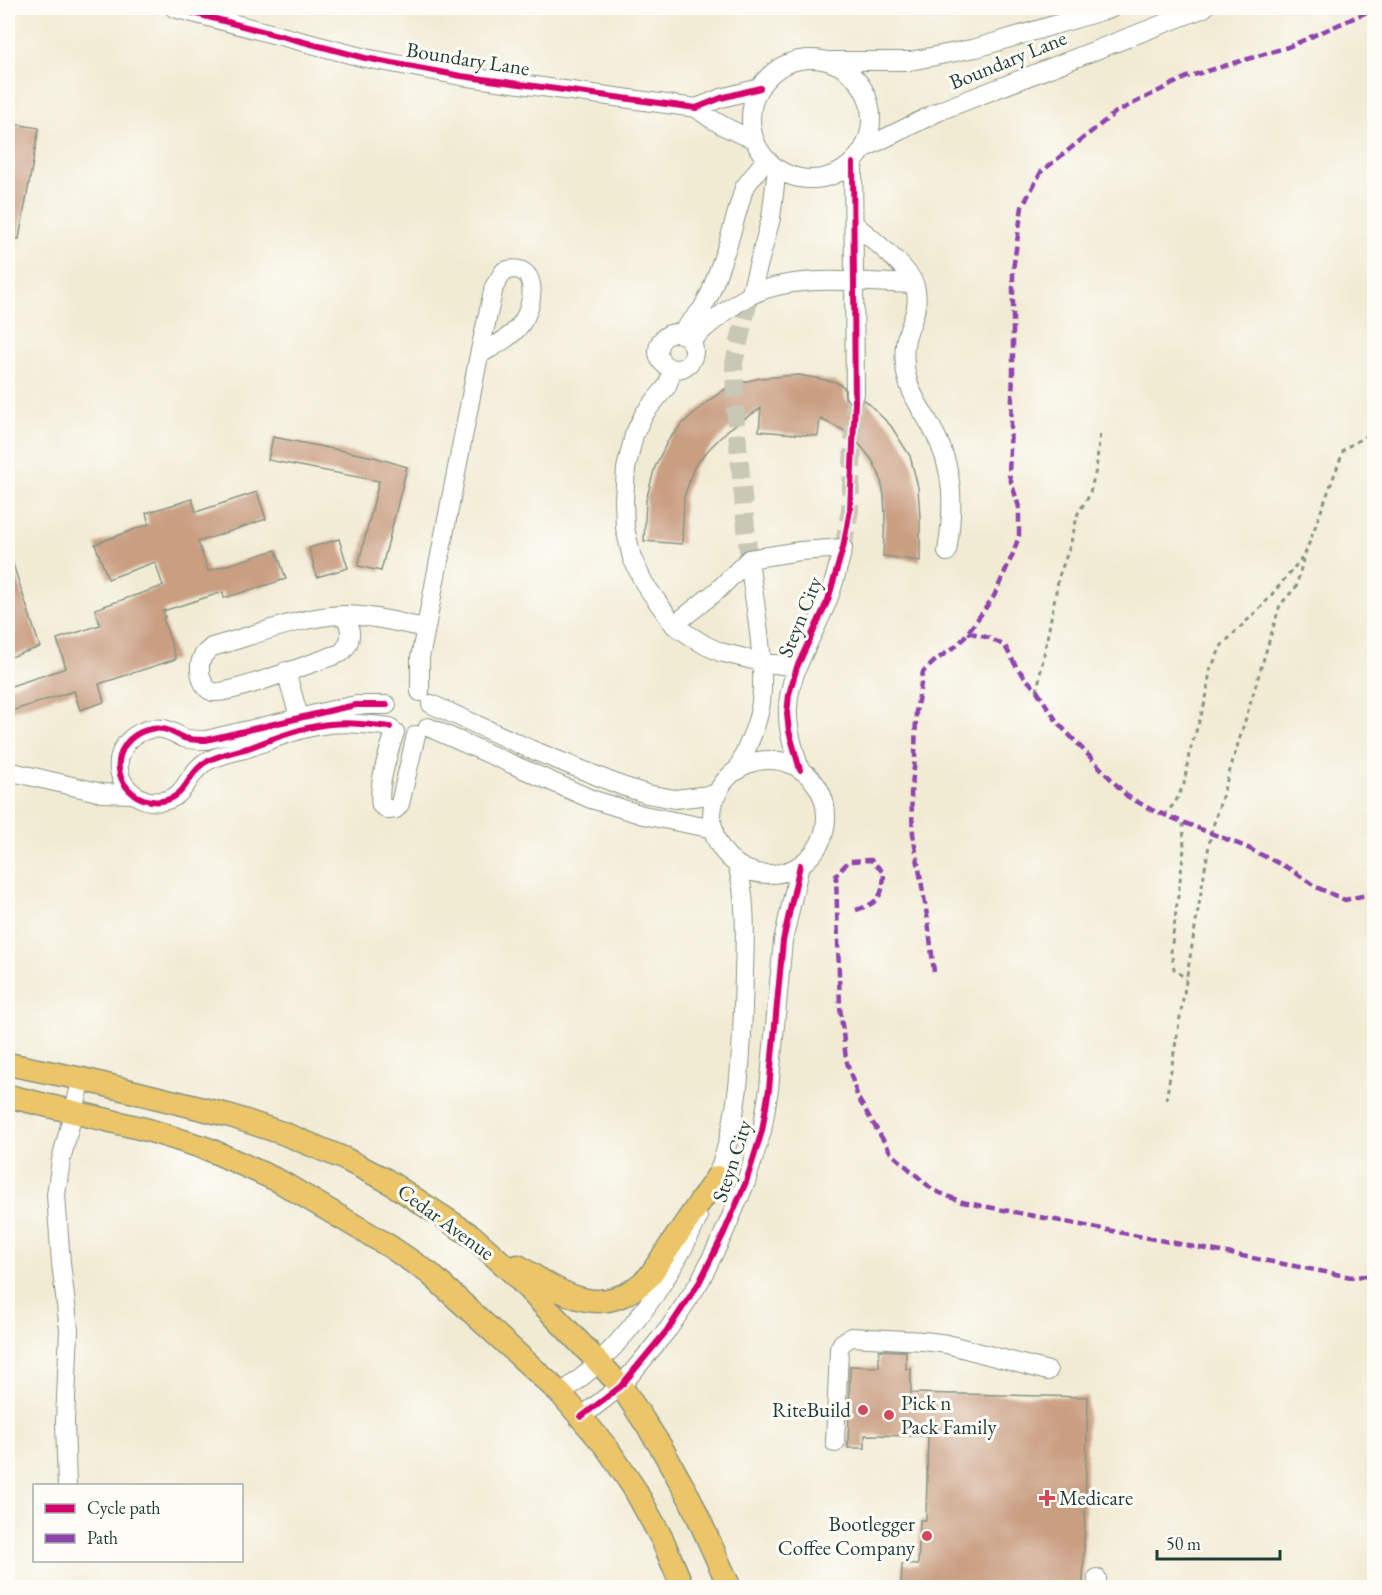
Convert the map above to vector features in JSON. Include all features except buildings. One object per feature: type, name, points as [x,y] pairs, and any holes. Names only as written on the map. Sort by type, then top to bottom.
[{"type":"main road","name":"Cedar Avenue","points":[[8,1064],[82,1079],[231,1116],[285,1134],[343,1158],[386,1180],[472,1236],[513,1273],[621,1386],[661,1447],[690,1499],[730,1587]]},
{"type":"main road","points":[[8,1096],[148,1130],[208,1149],[279,1180],[389,1245],[429,1273],[561,1394],[608,1448],[634,1488],[662,1539],[683,1587]]},
{"type":"main road","points":[[472,1236],[558,1291],[587,1300],[610,1300],[624,1296],[649,1277],[717,1177]]},
{"type":"street","name":"Boundary Lane","points":[[174,8],[375,60],[461,76],[696,108],[720,98],[760,88]]},
{"type":"street","name":"Boundary Lane","points":[[823,61],[910,61],[975,48],[1112,8]]},
{"type":"street","name":"Boundary Lane","points":[[859,155],[942,110],[1204,8]]},
{"type":"street","points":[[855,394],[853,283],[859,155],[871,130],[871,112],[866,94],[855,79],[841,67],[823,61],[805,60],[787,64],[772,74],[760,88],[751,113],[751,126],[754,140],[771,164],[796,177],[816,179],[836,174],[859,155]]},
{"type":"street","name":"Boundary Lane","points":[[696,108],[731,132],[754,140]]},
{"type":"street","points":[[750,296],[771,218],[771,164]]},
{"type":"street","points":[[685,338],[710,294],[728,244],[744,188],[751,176],[771,164]]},
{"type":"street","points":[[855,224],[899,265],[914,284],[917,306],[904,346],[906,375],[912,393],[943,452],[949,471],[952,489],[952,519],[947,552]]},
{"type":"street","points":[[685,338],[750,296],[783,285],[811,281],[914,284]]},
{"type":"street","points":[[668,335],[685,338],[693,346],[692,358],[684,367],[673,369],[663,364],[658,349],[663,339],[668,335]]},
{"type":"street","points":[[479,356],[420,658],[419,695],[433,712],[422,731],[400,804],[389,810],[381,805],[380,796],[393,729],[386,713],[387,705],[394,695],[419,695],[581,770],[639,792],[675,799],[718,794]]},
{"type":"street","points":[[673,369],[667,386],[644,414],[634,435],[626,469],[625,528],[632,558],[644,583],[674,625],[720,652],[761,662],[797,667]]},
{"type":"street","name":"Steyn City","points":[[737,771],[756,726],[761,700],[761,662],[749,559],[800,551],[843,548],[828,600],[797,667],[789,694],[787,714],[789,731],[800,770]]},
{"type":"street","points":[[674,625],[718,590],[749,559]]},
{"type":"street","points":[[345,615],[350,633],[347,648],[341,653],[233,689],[213,692],[202,681],[200,666],[205,652],[212,647],[307,620],[345,615],[426,628]]},
{"type":"street","points":[[286,671],[299,717]]},
{"type":"street","points":[[387,705],[356,705],[206,740],[184,738],[162,729],[151,729],[140,732],[124,747],[119,768],[122,779],[133,794],[142,800],[164,801],[184,790],[202,764],[304,729],[344,723],[393,729],[409,736],[422,731],[599,802],[643,815],[714,829]]},
{"type":"street","points":[[775,761],[800,770],[814,782],[824,799],[827,817],[824,836],[814,853],[800,865],[785,872],[768,874],[752,871],[737,864],[722,849],[714,829],[713,812],[718,794],[725,781],[737,771],[755,763],[775,761]]},
{"type":"street","points":[[8,762],[83,781],[108,782],[122,779]]},
{"type":"street","points":[[8,771],[102,793],[133,794]]},
{"type":"street","name":"Steyn City","points":[[561,1394],[599,1362],[622,1336],[668,1275],[689,1238],[717,1177],[730,1136],[737,1095],[743,1019],[745,917],[744,894],[737,864]]},
{"type":"street","name":"Steyn City","points":[[581,1417],[621,1386],[669,1328],[699,1283],[746,1182],[762,1131],[769,1089],[783,941],[800,865]]},
{"type":"street","points":[[67,1484],[65,1422],[69,1330],[56,1195],[61,1160],[82,1079]]},
{"type":"street","points":[[835,1443],[839,1349],[842,1343],[851,1337],[947,1344],[1048,1371]]},
{"type":"path","points":[[1166,1100],[1211,833],[1280,605],[1296,587],[1304,557],[1344,449],[1374,431]]},
{"type":"path","points":[[1037,691],[1059,576],[1070,546],[1078,513],[1089,496],[1096,470],[1100,432]]},
{"type":"path","points":[[1164,815],[1175,803],[1184,784],[1189,754],[1206,699],[1210,670],[1222,645],[1264,604],[1304,557]]},
{"type":"path","points":[[1183,823],[1184,849],[1171,951],[1174,969],[1186,979]]},
{"type":"tunnel","points":[[749,559],[736,424],[734,363],[750,296]]},
{"type":"tunnel","points":[[843,548],[850,510],[855,394]]},
{"type":"marked path","points":[[934,972],[913,834],[911,794],[915,759],[916,712],[923,672],[959,644],[994,596],[1019,536],[1019,507],[1009,475],[1013,373],[1013,270],[1022,207],[1041,172],[1116,112],[1187,77],[1288,47],[1374,9]]},
{"type":"marked path","points":[[968,632],[989,638],[1005,646],[1017,668],[1037,691],[1058,723],[1127,796],[1152,810],[1246,847],[1290,869],[1316,887],[1345,900],[1374,893]]},
{"type":"marked path","points":[[856,910],[875,901],[881,893],[884,873],[871,860],[849,861],[836,875],[840,1007],[846,1059],[858,1098],[891,1153],[933,1190],[962,1202],[1351,1277],[1369,1276],[1374,1273]]},
{"type":"cycle path","points":[[174,8],[365,58],[461,76],[696,108],[721,98],[760,88]]},
{"type":"cycle path","points":[[800,770],[789,731],[787,714],[789,694],[797,667],[828,600],[843,548],[850,510],[855,402],[853,163]]},
{"type":"cycle path","points":[[387,705],[356,705],[206,740],[192,740],[171,731],[149,729],[142,731],[126,744],[120,756],[120,774],[123,782],[135,795],[143,799],[162,801],[170,799],[181,791],[204,763],[226,754],[317,726],[363,724],[390,727]]},
{"type":"cycle path","points":[[581,1417],[621,1386],[669,1328],[699,1283],[746,1182],[762,1131],[769,1089],[783,941],[800,865]]},
{"type":"place","name":"RiteBuild","points":[[863,1410]]},
{"type":"place","name":"Pick n Pack Family","points":[[889,1415]]},
{"type":"place","name":"Medicare","points":[[1047,1498]]},
{"type":"place","name":"Bootlegger Coffee Company","points":[[927,1536]]}]
